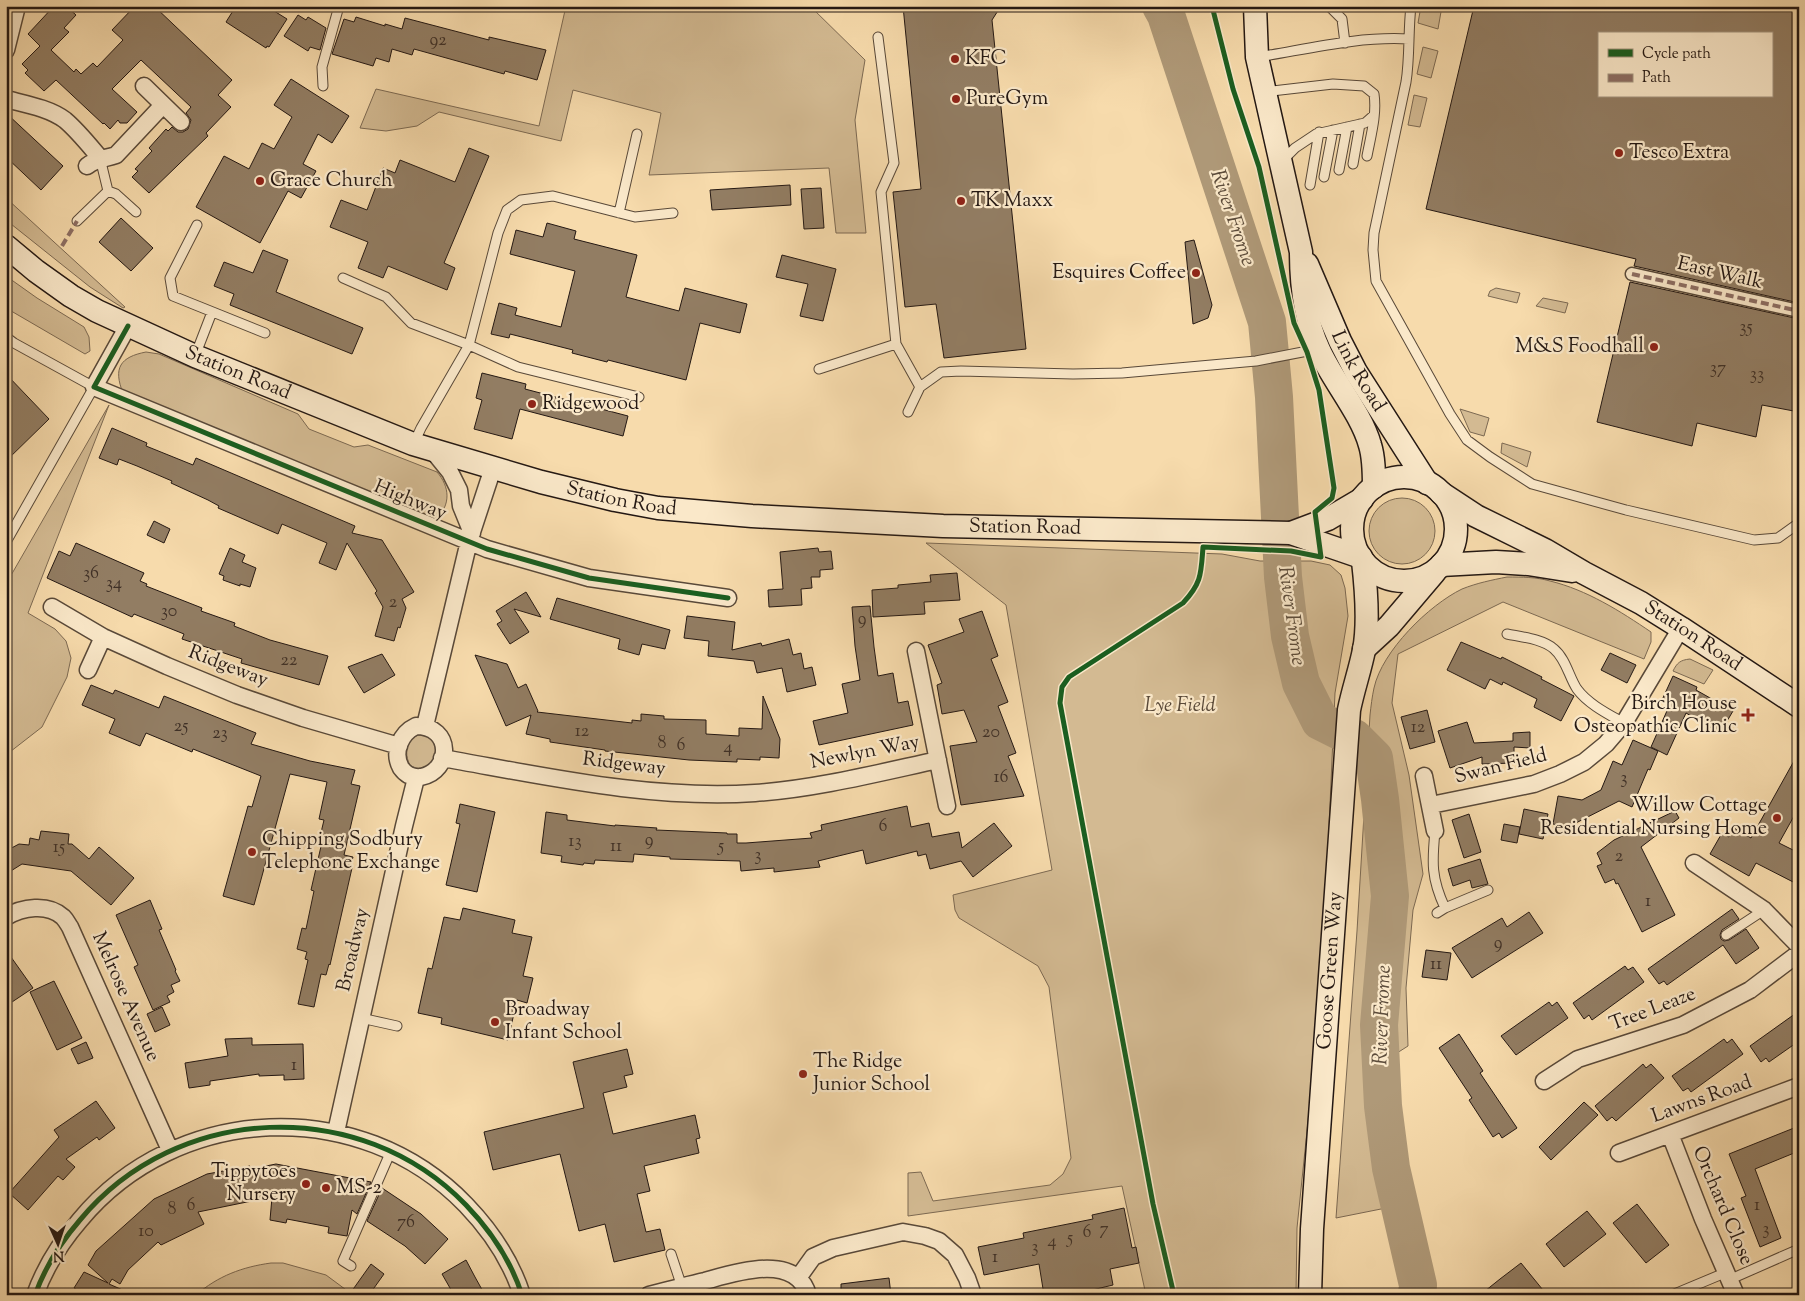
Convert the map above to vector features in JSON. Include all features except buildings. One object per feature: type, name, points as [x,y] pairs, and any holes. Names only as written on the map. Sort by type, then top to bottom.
[{"type":"main road","name":"Link Road","points":[[1255,6],[1257,57],[1301,252],[1303,286],[1308,314],[1318,348],[1333,378],[1364,430],[1370,445],[1373,460],[1368,493]]},
{"type":"main road","name":"Station Road","points":[[6,246],[36,271],[71,296],[97,311],[195,356],[423,448],[614,500],[658,508],[742,515],[943,526],[1292,533],[1362,559]]},
{"type":"main road","name":"Link Road","points":[[1301,252],[1356,372],[1434,488]]},
{"type":"main road","points":[[1364,649],[1389,626],[1449,556],[1455,540],[1456,523],[1451,507],[1434,488],[1414,478],[1386,480],[1368,493],[1354,513],[1352,530],[1355,546],[1362,559],[1375,572],[1390,580],[1407,581],[1423,578],[1439,567]]},
{"type":"main road","name":"Station Road","points":[[1434,488],[1476,516],[1545,550],[1681,628],[1799,706]]},
{"type":"main road","name":"Station Road","points":[[1292,533],[1328,519],[1368,493]]},
{"type":"main road","name":"Goose Green Way","points":[[1310,1295],[1312,1229],[1349,710],[1353,686],[1364,649],[1366,604],[1362,559]]},
{"type":"main road","name":"Station Road","points":[[1439,567],[1496,562],[1528,564],[1584,573]]},
{"type":"street","points":[[7,42],[17,6]]},
{"type":"street","points":[[144,86],[181,122]]},
{"type":"street","points":[[6,99],[49,112],[64,119],[77,131],[93,162],[116,155],[163,105]]},
{"type":"street","name":"East Walk","points":[[1632,274],[1799,311]]},
{"type":"street","points":[[94,387],[128,326]]},
{"type":"street","name":"Highway","points":[[94,387],[471,537],[487,549],[589,578],[682,593],[728,598]]},
{"type":"street","points":[[423,448],[450,472],[459,490],[471,537]]},
{"type":"street","points":[[426,726],[471,537],[493,468]]},
{"type":"street","name":"Ridgeway","points":[[52,607],[103,637],[237,695],[303,718],[399,746]]},
{"type":"street","name":"Swan Field","points":[[1431,805],[1534,784],[1584,762],[1606,744],[1624,723],[1681,628]]},
{"type":"street","points":[[88,670],[103,637]]},
{"type":"street","name":"Newlyn Way","points":[[916,651],[947,806]]},
{"type":"street","points":[[416,726],[426,726],[436,730],[441,738],[444,749],[438,768],[429,775],[416,778],[407,775],[401,767],[398,759],[399,746],[401,737],[408,730],[416,726]]},
{"type":"street","name":"Ridgeway","points":[[442,758],[550,777],[636,789],[702,794],[755,793],[801,787]]},
{"type":"street","name":"Newlyn Way","points":[[801,787],[938,760]]},
{"type":"street","name":"Swan Field","points":[[1424,776],[1435,831]]},
{"type":"street","name":"Broadway","points":[[336,1132],[416,778]]},
{"type":"street","points":[[1694,863],[1764,910],[1799,946]]},
{"type":"street","name":"Melrose Avenue","points":[[6,917],[25,909],[39,908],[62,916],[70,927],[170,1150]]},
{"type":"street","name":"Tree Leaze","points":[[1544,1081],[1578,1059],[1683,1025],[1750,990],[1799,953]]},
{"type":"street","name":"Lawns Road","points":[[1619,1152],[1799,1086]]},
{"type":"street","points":[[35,1295],[50,1262],[68,1234],[90,1208],[127,1176],[170,1150],[200,1138],[231,1131],[263,1127],[300,1127],[336,1132],[364,1140],[391,1151],[424,1170],[455,1194],[481,1222],[504,1253],[522,1295]]},
{"type":"street","name":"Orchard Close","points":[[1670,1134],[1703,1219],[1731,1282]]},
{"type":"street","points":[[798,1278],[813,1257],[833,1248],[903,1232],[939,1241],[955,1255],[968,1278],[973,1295]]},
{"type":"street","points":[[649,1295],[749,1270],[770,1268],[784,1270],[798,1278],[808,1295]]},
{"type":"lane","points":[[323,86],[322,67],[339,6]]},
{"type":"lane","points":[[1329,6],[1342,19],[1345,43]]},
{"type":"lane","points":[[1412,6],[1406,82],[1374,233],[1373,250],[1376,281],[1450,414],[1467,440],[1532,484],[1626,510],[1754,540],[1778,538],[1799,523]]},
{"type":"lane","points":[[878,37],[894,163],[881,192],[896,344],[920,387]]},
{"type":"lane","points":[[1257,57],[1345,43],[1394,38],[1409,39]]},
{"type":"lane","points":[[1264,92],[1332,84],[1364,86],[1374,94],[1375,105],[1367,156]]},
{"type":"lane","points":[[1282,162],[1295,148],[1319,132],[1365,123],[1374,115]]},
{"type":"lane","points":[[1353,164],[1360,124]]},
{"type":"lane","points":[[1339,170],[1347,127]]},
{"type":"lane","points":[[1324,177],[1333,130]]},
{"type":"lane","points":[[1310,185],[1319,132]]},
{"type":"lane","points":[[619,212],[637,134]]},
{"type":"lane","points":[[93,162],[108,191],[116,194],[136,212]]},
{"type":"lane","points":[[77,221],[108,191]]},
{"type":"lane","points":[[423,448],[421,428],[468,345],[498,233],[507,210],[521,200],[553,196],[635,216],[673,213]]},
{"type":"lane","points":[[197,225],[170,278],[172,296],[265,333]]},
{"type":"lane","points":[[343,278],[386,297],[411,323],[518,367],[639,397]]},
{"type":"lane","points":[[195,356],[212,312]]},
{"type":"lane","points":[[6,337],[94,387],[6,542]]},
{"type":"lane","points":[[820,369],[896,344]]},
{"type":"lane","points":[[908,412],[920,387],[941,372],[1122,373],[1256,361],[1318,348]]},
{"type":"lane","points":[[1507,634],[1545,643],[1555,649],[1578,691],[1594,705],[1624,723]]},
{"type":"lane","name":"Swan Field","points":[[1435,831],[1433,875],[1437,891],[1445,908]]},
{"type":"lane","points":[[1436,914],[1445,908],[1488,890]]},
{"type":"lane","points":[[1726,934],[1764,910]]},
{"type":"lane","points":[[361,1018],[398,1026]]},
{"type":"lane","points":[[351,1266],[343,1261],[391,1151]]},
{"type":"lane","points":[[1672,1295],[1731,1282],[1799,1249]]},
{"type":"lane","points":[[671,1254],[682,1287]]},
{"type":"green space","points":[[566,6],[810,6],[865,60],[855,120],[866,233],[836,233],[829,168],[649,175],[661,113],[573,90],[561,141],[439,112],[417,126],[386,131],[360,128],[376,89],[539,126]]},
{"type":"green space","points":[[1421,6],[1442,6],[1438,29],[1418,23]]},
{"type":"green space","points":[[1423,47],[1438,51],[1431,78],[1417,74]]},
{"type":"green space","points":[[1414,95],[1427,98],[1420,127],[1408,125]]},
{"type":"green space","points":[[6,198],[125,307],[123,308],[90,287],[6,220]]},
{"type":"green space","points":[[6,276],[84,327],[89,337],[90,351],[85,354],[6,308]]},
{"type":"green space","points":[[1496,288],[1520,293],[1517,303],[1488,296],[1490,291]]},
{"type":"green space","points":[[1543,298],[1568,303],[1565,313],[1536,306]]},
{"type":"green space","points":[[146,352],[159,354],[298,414],[309,429],[354,447],[368,445],[437,472],[444,484],[447,496],[441,514],[436,519],[422,517],[123,393],[119,377],[121,365],[130,357]]},
{"type":"green space","points":[[109,405],[28,613],[55,629],[66,641],[71,658],[67,677],[42,727],[6,755],[6,584]]},
{"type":"green space","points":[[1460,409],[1489,418],[1484,436],[1470,432]]},
{"type":"green space","points":[[1502,443],[1531,452],[1527,467],[1501,453]]},
{"type":"green space","points":[[1395,498],[1409,498],[1421,503],[1430,512],[1435,524],[1433,544],[1426,555],[1409,564],[1395,564],[1383,559],[1374,550],[1369,538],[1369,524],[1374,512],[1383,503]]},
{"type":"green space","name":"Lye Field","points":[[926,543],[1222,554],[1260,561],[1311,561],[1330,565],[1341,575],[1345,588],[1348,616],[1335,693],[1325,916],[1311,1092],[1297,1228],[1296,1295],[1146,1295],[1122,1186],[908,1216],[908,1173],[921,1172],[933,1201],[1050,1185],[1063,1174],[1071,1158],[1049,987],[1038,966],[959,918],[955,910],[953,895],[1052,870],[1006,605]]},
{"type":"green space","points":[[1507,577],[1545,580],[1577,590],[1615,609],[1651,632],[1651,642],[1644,659],[1503,602],[1398,654],[1392,703],[1409,775],[1423,874],[1413,910],[1406,988],[1408,1046],[1375,1067],[1381,1149],[1391,1207],[1336,1218],[1357,931],[1370,715],[1374,688],[1386,659],[1409,631],[1435,606],[1462,589]]},
{"type":"green space","points":[[1690,659],[1713,670],[1704,684],[1673,671],[1679,662]]},
{"type":"green space","points":[[418,735],[428,737],[433,742],[435,749],[435,756],[431,763],[426,767],[419,768],[410,765],[407,758],[411,739]]},
{"type":"green space","points":[[271,1263],[283,1263],[326,1275],[353,1295],[196,1295],[204,1288],[231,1273]]},
{"type":"waterway","name":"River Frome","points":[[1161,6],[1166,15],[1267,322],[1274,397],[1283,577],[1290,636],[1301,683],[1320,721],[1354,738],[1374,758],[1390,896],[1379,1025],[1383,1106],[1391,1168],[1418,1285],[1417,1295]]},
{"type":"marked path","points":[[62,246],[77,221]]},
{"type":"marked path","points":[[1632,274],[1799,311]]},
{"type":"cycle path","points":[[1174,1295],[1153,1204],[1060,703],[1062,687],[1069,677],[1183,603],[1197,583],[1202,564],[1203,547],[1291,551],[1321,557],[1315,512],[1332,498],[1334,488],[1319,390],[1307,352],[1294,323],[1259,167],[1233,89],[1212,6]]},
{"type":"cycle path","points":[[128,326],[94,387],[487,549],[589,578],[728,598]]},
{"type":"cycle path","points":[[35,1295],[54,1255],[66,1237],[80,1220],[120,1181],[166,1153],[217,1135],[270,1127],[323,1131],[375,1144],[423,1169],[466,1205],[484,1225],[506,1258],[522,1295]]},
{"type":"place","name":"KFC","points":[[955,59]]},
{"type":"place","name":"PureGym","points":[[956,99]]},
{"type":"place","name":"Tesco Extra","points":[[1619,153]]},
{"type":"place","name":"Grace Church","points":[[260,181]]},
{"type":"place","name":"TK Maxx","points":[[961,201]]},
{"type":"place","name":"Esquires Coffee","points":[[1196,273]]},
{"type":"place","name":"M&S Foodhall","points":[[1654,347]]},
{"type":"place","name":"Ridgewood","points":[[532,404]]},
{"type":"place","name":"Birch House Osteopathic Clinic","points":[[1748,715]]},
{"type":"place","name":"Willow Cottage Residential Nursing Home","points":[[1777,818]]},
{"type":"place","name":"Chipping Sodbury Telephone Exchange","points":[[252,852]]},
{"type":"place","name":"Broadway Infant School","points":[[495,1022]]},
{"type":"place","name":"The Ridge Junior School","points":[[803,1074]]},
{"type":"place","name":"Tippytoes Nursery","points":[[306,1184]]},
{"type":"place","name":"MS-2","points":[[326,1188]]}]
